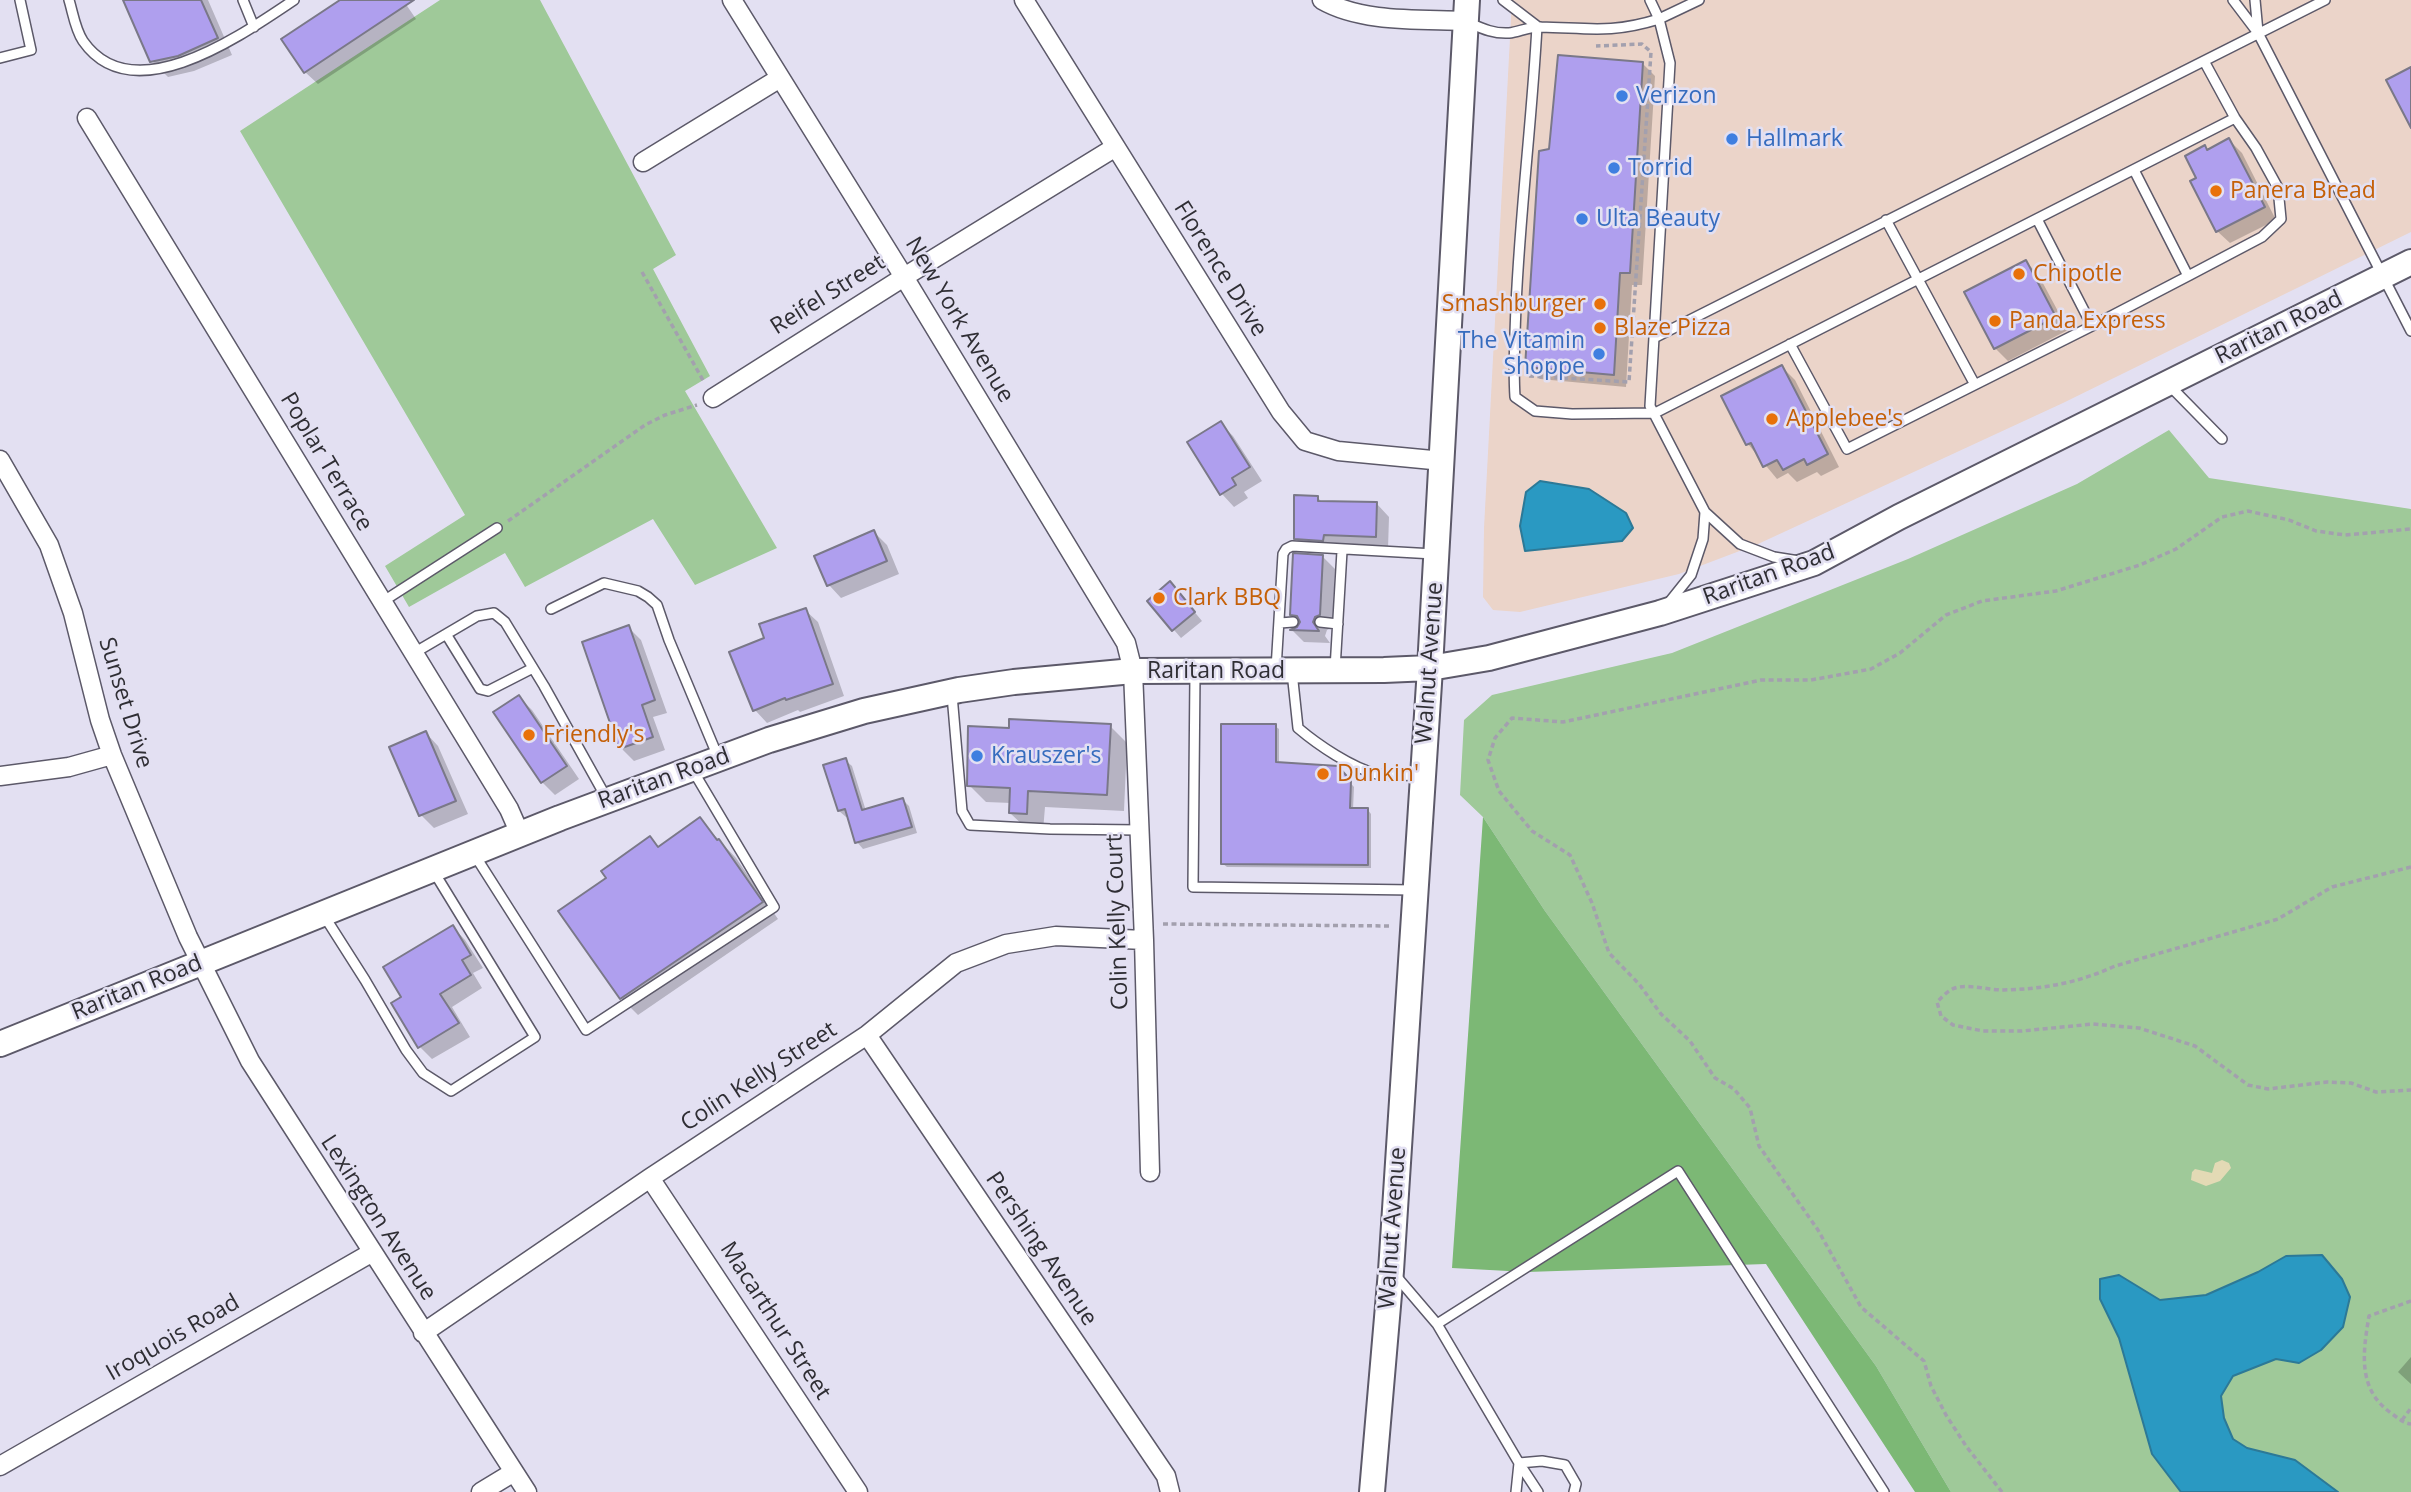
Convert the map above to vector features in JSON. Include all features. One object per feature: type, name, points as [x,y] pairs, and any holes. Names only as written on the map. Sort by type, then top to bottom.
[{"type":"main road","name":"Walnut Avenue","points":[[1372,1492],[1391,1271],[1416,890],[1443,461],[1466,11]]},
{"type":"main road","name":"Raritan Road","points":[[0,1044],[473,852],[781,736],[864,711],[951,692],[1014,682],[1133,671],[1430,668],[1489,658],[1660,613],[1814,563],[1899,517],[2411,262]]},
{"type":"street","name":"New York Avenue","points":[[732,0],[1119,630],[1126,643],[1133,671]]},
{"type":"street","name":"Florence Drive","points":[[1024,0],[1281,412],[1305,441],[1338,451],[1443,461]]},
{"type":"street","points":[[1322,0],[1362,15],[1466,11]]},
{"type":"street","points":[[643,162],[780,78]]},
{"type":"street","name":"Poplar Terrace","points":[[87,118],[509,809],[520,834]]},
{"type":"street","name":"Reifel Street","points":[[713,398],[1114,148]]},
{"type":"street","name":"Sunset Drive","points":[[0,460],[38,523],[58,568],[112,755],[200,962]]},
{"type":"street","name":"Colin Kelly Court","points":[[1133,671],[1144,932],[1150,1172]]},
{"type":"street","points":[[0,776],[69,767],[112,755]]},
{"type":"street","name":"Colin Kelly Street","points":[[423,1333],[650,1178],[867,1035],[956,963],[1006,944],[1056,936],[1144,932]]},
{"type":"street","name":"Lexington Avenue","points":[[200,962],[250,1061],[527,1492]]},
{"type":"street","name":"Pershing Avenue","points":[[867,1035],[1166,1476],[1170,1492]]},
{"type":"street","name":"Macarthur Street","points":[[650,1178],[858,1492]]},
{"type":"street","name":"Iroquois Road","points":[[0,1466],[371,1253]]},
{"type":"street","points":[[481,1492],[514,1472]]},
{"type":"lane","points":[[0,58],[31,50],[20,0]]},
{"type":"lane","points":[[69,0],[76,25],[88,47],[108,62],[146,72],[173,65],[218,47],[294,0]]},
{"type":"lane","points":[[243,0],[254,27]]},
{"type":"lane","points":[[1503,0],[1537,26]]},
{"type":"lane","points":[[1650,0],[1659,19],[1670,63],[1650,406],[1705,512],[1740,544],[1774,557],[1814,563]]},
{"type":"lane","points":[[1466,11],[1486,31],[1509,33],[1537,26],[1609,30],[1631,28],[1659,19],[1699,0]]},
{"type":"lane","points":[[2233,0],[2258,33],[2411,331]]},
{"type":"lane","points":[[2255,0],[2258,33]]},
{"type":"lane","points":[[1654,338],[2325,0]]},
{"type":"lane","points":[[1537,26],[1534,94],[1517,281],[1513,375],[1515,397],[1535,411],[1572,414],[1655,413],[2235,118]]},
{"type":"lane","points":[[1790,344],[1847,449],[2262,237],[2281,219],[2278,188],[2204,61]]},
{"type":"lane","points":[[2134,170],[2189,276]]},
{"type":"lane","points":[[2037,219],[2092,326]]},
{"type":"lane","points":[[1886,220],[1974,383]]},
{"type":"lane","points":[[2168,383],[2222,439]]},
{"type":"lane","points":[[1660,613],[1691,575],[1703,539],[1705,512]]},
{"type":"lane","points":[[383,602],[497,528]]},
{"type":"lane","points":[[1423,775],[1373,773],[1322,748],[1298,728],[1284,671],[1280,623],[1283,554],[1292,546],[1342,551],[1437,554]]},
{"type":"lane","points":[[1335,670],[1342,551]]},
{"type":"lane","points":[[551,609],[604,583],[638,591],[649,597],[657,605],[719,759]]},
{"type":"lane","points":[[414,653],[477,615],[494,612],[505,622],[533,668],[608,800]]},
{"type":"lane","points":[[1280,623],[1293,622]]},
{"type":"lane","points":[[1320,622],[1338,624]]},
{"type":"lane","points":[[446,634],[480,689],[488,691],[533,668]]},
{"type":"lane","points":[[1195,671],[1193,887],[1416,890]]},
{"type":"lane","points":[[951,692],[962,811],[970,825],[1140,830]]},
{"type":"lane","points":[[473,852],[586,1030],[774,907],[692,769]]},
{"type":"lane","points":[[322,913],[365,979],[406,1050],[423,1073],[451,1091],[535,1037],[432,868]]},
{"type":"lane","points":[[1437,1324],[1678,1171],[1884,1492]]},
{"type":"lane","points":[[1391,1271],[1437,1324],[1538,1492]]},
{"type":"lane","points":[[1519,1463],[1542,1461],[1565,1465],[1576,1484],[1574,1492]]},
{"type":"lane","points":[[1516,1492],[1519,1463]]},
{"type":"path","points":[[1513,375],[1629,382],[1651,52],[1642,44],[1587,46]]},
{"type":"path","points":[[497,528],[645,425],[713,398],[642,272]]},
{"type":"path","points":[[2002,1492],[1946,1415],[1931,1386],[1924,1361],[1861,1307],[1818,1230],[1759,1146],[1750,1108],[1734,1089],[1715,1078],[1690,1041],[1661,1014],[1609,953],[1592,904],[1570,855],[1532,831],[1499,791],[1488,760],[1495,738],[1513,718],[1563,722],[1761,680],[1811,680],[1871,669],[1900,653],[1946,615],[1982,601],[2056,591],[2140,565],[2176,549],[2222,517],[2248,511],[2289,520],[2316,531],[2345,535],[2411,529]]},
{"type":"path","points":[[2411,867],[2332,887],[2277,919],[2115,966],[2090,977],[2061,985],[2001,990],[1959,987],[1947,992],[1937,1002],[1941,1016],[1953,1025],[1983,1031],[2022,1031],[2093,1024],[2138,1028],[2195,1045],[2248,1085],[2267,1089],[2327,1082],[2351,1083],[2376,1092],[2411,1090]]},
{"type":"path","points":[[1144,932],[1413,926]]},
{"type":"path","points":[[2411,1301],[2369,1316],[2365,1343],[2365,1381],[2385,1409],[2411,1424]]},
{"type":"path","points":[[2402,1420],[2411,1408]]},
{"type":"shaded area","points":[[1512,0],[2411,0],[2411,232],[2063,403],[1758,544],[1679,574],[1520,612],[1493,610],[1483,597],[1484,528]]},
{"type":"green space","points":[[440,0],[540,0],[676,255],[653,269],[710,376],[685,391],[777,548],[695,585],[653,519],[525,587],[505,553],[409,607],[385,566],[465,515],[240,131]]},
{"type":"green space","points":[[2169,430],[2209,478],[2411,509],[2411,1492],[1951,1492],[1876,1366],[1545,911],[1483,817],[1460,795],[1464,720],[1492,695],[1672,653],[1908,559],[2077,484]]},
{"type":"green space","points":[[1483,817],[1545,911],[1876,1366],[1951,1492],[1915,1492],[1766,1264],[1527,1272],[1452,1268]]},
{"type":"sand","points":[[2222,1160],[2229,1163],[2231,1168],[2220,1181],[2206,1186],[2191,1180],[2195,1169],[2212,1173],[2215,1163]]},
{"type":"water","points":[[1540,481],[1589,489],[1626,513],[1633,528],[1622,541],[1525,551],[1520,526],[1526,492]]},
{"type":"water","points":[[2322,1255],[2342,1279],[2350,1297],[2343,1327],[2321,1350],[2299,1363],[2276,1359],[2233,1376],[2221,1396],[2224,1418],[2233,1439],[2247,1448],[2295,1460],[2338,1492],[2181,1492],[2152,1454],[2119,1338],[2100,1299],[2100,1279],[2119,1275],[2160,1300],[2206,1295],[2258,1272],[2286,1256]]},
{"type":"building","points":[[123,0],[201,0],[218,38],[178,56],[150,62]]},
{"type":"building","points":[[340,0],[414,0],[304,73],[281,39]]},
{"type":"building","points":[[1558,55],[1643,62],[1630,273],[1620,273],[1614,375],[1525,367],[1539,151],[1549,149]]},
{"type":"building","points":[[2411,67],[2411,128],[2386,80]]},
{"type":"building","points":[[2229,138],[2265,207],[2216,232],[2190,181],[2196,178],[2185,156],[2205,145],[2207,150]]},
{"type":"building","points":[[2026,260],[2056,317],[1994,349],[1964,292]]},
{"type":"building","name":"Applebee's","points":[[1782,365],[1828,454],[1807,465],[1804,459],[1783,470],[1777,460],[1763,467],[1751,443],[1746,445],[1721,396]]},
{"type":"building","points":[[1221,421],[1250,467],[1232,478],[1236,485],[1220,495],[1187,442]]},
{"type":"building","points":[[1294,495],[1318,496],[1318,501],[1377,502],[1376,537],[1324,535],[1323,541],[1294,539]]},
{"type":"building","points":[[874,530],[887,561],[827,586],[814,556]]},
{"type":"building","points":[[1293,553],[1323,555],[1320,615],[1315,617],[1313,622],[1319,631],[1290,630],[1300,622],[1297,616],[1290,615]]},
{"type":"building","points":[[1170,581],[1195,612],[1172,631],[1147,601]]},
{"type":"building","points":[[806,608],[833,684],[753,711],[729,652],[764,638],[759,624]]},
{"type":"building","points":[[629,625],[655,700],[642,705],[653,737],[619,749],[582,642]]},
{"type":"building","points":[[519,695],[567,766],[541,783],[493,712]]},
{"type":"building","points":[[1009,719],[1111,724],[1107,795],[1028,791],[1027,814],[1009,813],[1010,788],[967,786],[968,726],[1009,728]]},
{"type":"building","points":[[1221,724],[1276,724],[1276,762],[1338,766],[1351,781],[1350,808],[1368,808],[1368,865],[1221,864]]},
{"type":"building","points":[[426,731],[456,801],[419,816],[389,747]]},
{"type":"building","points":[[846,758],[862,810],[903,798],[912,827],[855,843],[845,809],[838,811],[823,765]]},
{"type":"building","points":[[700,817],[717,840],[719,839],[763,902],[620,999],[558,911],[606,878],[601,871],[650,836],[658,847]]},
{"type":"building","points":[[453,925],[471,955],[462,960],[471,975],[440,994],[459,1023],[418,1048],[391,1003],[401,997],[383,967]]},
{"type":"place","name":"Verizon","points":[[1622,96]]},
{"type":"place","name":"Hallmark","points":[[1732,139]]},
{"type":"place","name":"Torrid","points":[[1614,168]]},
{"type":"place","name":"Panera Bread","points":[[2216,191]]},
{"type":"place","name":"Ulta Beauty","points":[[1582,219]]},
{"type":"place","name":"Chipotle","points":[[2019,274]]},
{"type":"place","name":"Smashburger","points":[[1600,304]]},
{"type":"place","name":"Panda Express","points":[[1995,321]]},
{"type":"place","name":"Blaze Pizza","points":[[1600,328]]},
{"type":"place","name":"The Vitamin Shoppe","points":[[1599,354]]},
{"type":"place","name":"Applebee's","points":[[1772,419]]},
{"type":"place","name":"Clark BBQ","points":[[1159,598]]},
{"type":"place","name":"Friendly's","points":[[529,735]]},
{"type":"place","name":"Krauszer's","points":[[977,756]]},
{"type":"place","name":"Dunkin'","points":[[1323,774]]}]
